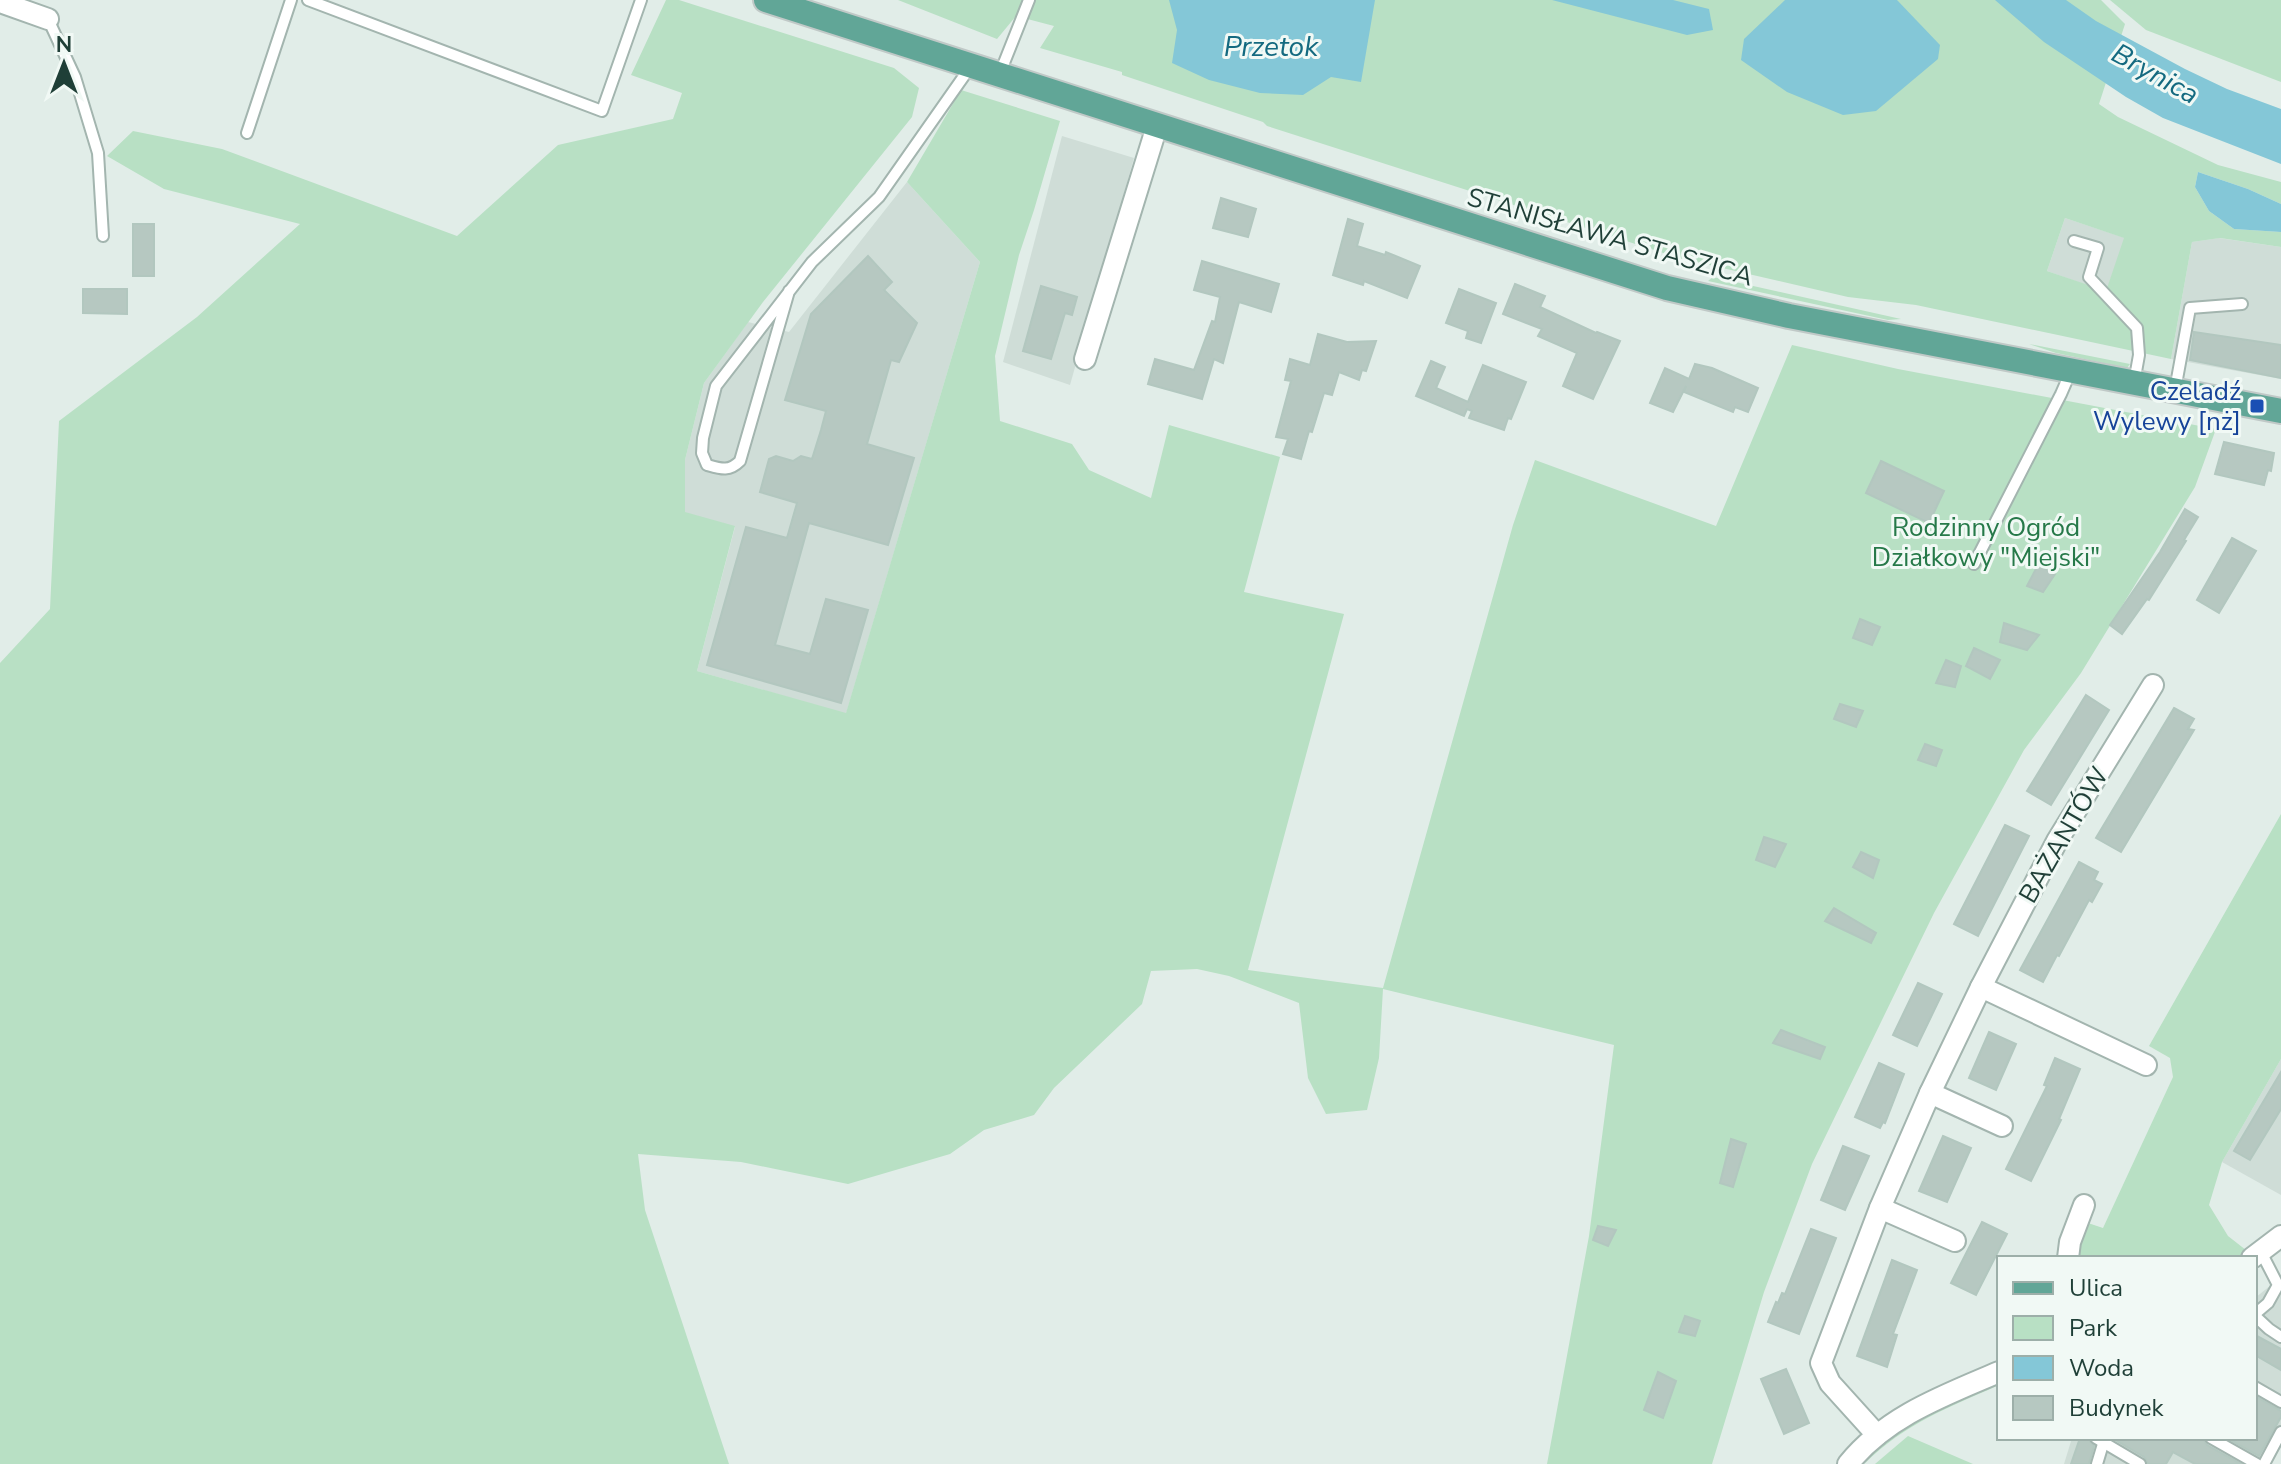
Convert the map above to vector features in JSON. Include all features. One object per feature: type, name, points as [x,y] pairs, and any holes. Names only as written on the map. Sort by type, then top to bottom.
[{"type":"main road","name":"STANISŁAWA STASZICA","points":[[766,0],[1667,288],[1789,316],[2281,411]]},
{"type":"street","points":[[0,2],[48,19]]},
{"type":"street","points":[[1085,359],[1157,126]]},
{"type":"street","name":"BAŻANTÓW","points":[[1877,1435],[1830,1383],[1821,1363],[1880,1208],[1981,987],[2057,841],[2153,685]]},
{"type":"street","points":[[1981,987],[2146,1065]]},
{"type":"street","points":[[1930,1093],[2002,1126]]},
{"type":"street","points":[[2068,1256],[2070,1242],[2084,1205]]},
{"type":"street","points":[[1880,1208],[1955,1241]]},
{"type":"street","points":[[2257,1255],[2281,1236]]},
{"type":"street","points":[[1848,1464],[1877,1435],[1916,1408],[1997,1373]]},
{"type":"lane","points":[[247,133],[291,0]]},
{"type":"lane","points":[[308,0],[602,111],[641,0]]},
{"type":"lane","points":[[999,75],[1029,0]]},
{"type":"lane","points":[[48,19],[75,77],[98,153],[103,236]]},
{"type":"lane","points":[[789,291],[740,461],[733,468],[723,470],[707,465],[702,453],[703,438],[716,386],[789,291],[812,262],[879,197],[971,66]]},
{"type":"lane","points":[[2074,241],[2098,248],[2089,277],[2137,328],[2139,355],[2134,383]]},
{"type":"lane","points":[[2175,390],[2190,308],[2242,304]]},
{"type":"lane","points":[[1974,564],[2071,371]]},
{"type":"lane","points":[[2257,1255],[2278,1285],[2278,1295],[2257,1313]]},
{"type":"lane","points":[[2257,1317],[2281,1337]]},
{"type":"lane","points":[[2257,1388],[2281,1402]]},
{"type":"lane","points":[[2264,1464],[2281,1432]]},
{"type":"lane","points":[[2215,1440],[2257,1464]]},
{"type":"lane","points":[[2097,1464],[2099,1441],[2140,1464]]},
{"type":"shaded area","points":[[1062,136],[1134,158],[1070,385],[1003,362]]},
{"type":"shaded area","points":[[907,182],[980,262],[846,714],[697,671],[735,527],[685,513],[685,460],[704,383],[748,322],[789,332]]},
{"type":"shaded area","points":[[2065,218],[2125,238],[2106,292],[2047,271]]},
{"type":"shaded area","points":[[2219,238],[2281,247],[2281,379],[2171,359],[2192,242]]},
{"type":"shaded area","points":[[2281,1059],[2281,1195],[2222,1162]]},
{"type":"shaded area","points":[[2281,1277],[2281,1447],[2271,1464],[2064,1464],[2071,1440],[2257,1440],[2257,1296]]},
{"type":"green space","name":"Rodzinny Ogród Działkowy \"Miejski\"","points":[[666,0],[679,0],[894,68],[919,88],[912,117],[763,302],[704,383],[685,460],[685,512],[735,526],[697,671],[846,713],[980,262],[907,182],[961,90],[1060,121],[1019,255],[995,356],[1000,421],[1072,444],[1089,470],[1151,498],[1169,425],[1280,457],[1244,592],[1344,614],[1248,970],[1383,988],[1513,525],[1535,460],[1716,526],[1792,345],[1898,369],[2216,429],[2195,487],[2081,673],[2024,750],[1934,913],[1812,1164],[1764,1292],[1712,1464],[1547,1464],[1589,1236],[1614,1045],[1383,989],[1379,1058],[1367,1110],[1326,1114],[1308,1078],[1299,1003],[1229,976],[1197,969],[1151,971],[1142,1004],[1054,1088],[1034,1115],[984,1130],[950,1154],[848,1184],[741,1162],[638,1154],[645,1210],[729,1464],[0,1464],[0,663],[50,609],[59,421],[197,317],[300,224],[164,189],[107,156],[133,131],[222,149],[457,236],[558,145],[673,119],[682,93],[631,75]]},
{"type":"green space","points":[[898,0],[2101,0],[2125,24],[2099,104],[2118,117],[2218,165],[2281,182],[2281,204],[2198,172],[2195,187],[2209,211],[2234,229],[2281,232],[2281,247],[2220,238],[2192,242],[2171,359],[1916,305],[1848,297],[1679,258],[1267,126],[1263,122],[1122,75],[1122,72],[1040,48],[1054,26],[1016,16],[997,39]],"holes":[[[2065,218],[2124,238],[2106,291],[2047,271]]]},
{"type":"green space","points":[[2110,0],[2281,0],[2281,82],[2146,30]]},
{"type":"green space","points":[[1713,277],[1901,319],[1888,320],[1708,281]]},
{"type":"green space","points":[[2029,344],[2130,364],[2127,368]]},
{"type":"green space","points":[[2281,814],[2281,1059],[2222,1162],[2209,1205],[2228,1236],[2251,1254],[2079,1256],[2088,1223],[2103,1228],[2173,1077],[2170,1058],[2149,1046]]},
{"type":"green space","points":[[1997,1384],[1912,1427],[1861,1464],[1891,1437],[1943,1407]]},
{"type":"green space","points":[[1908,1436],[1973,1464],[1875,1464]]},
{"type":"water","name":"Przetok","points":[[1169,0],[1375,0],[1361,82],[1331,77],[1303,95],[1260,93],[1209,80],[1172,63],[1177,30]]},
{"type":"water","points":[[1552,0],[1673,0],[1709,9],[1713,30],[1687,35]]},
{"type":"water","points":[[1785,0],[1897,0],[1940,45],[1938,59],[1876,111],[1843,115],[1787,92],[1741,60],[1744,39]]},
{"type":"water","name":"Brynica","points":[[1995,0],[2066,0],[2096,21],[2185,69],[2281,109],[2281,164],[2163,118],[2126,97],[2044,42]]},
{"type":"water","points":[[2198,172],[2281,204],[2281,232],[2234,229],[2209,211],[2195,187]]},
{"type":"building","points":[[1221,198],[1256,209],[1248,237],[1213,228]]},
{"type":"building","points":[[1348,219],[1363,224],[1357,246],[1385,255],[1386,252],[1420,266],[1407,298],[1364,281],[1363,285],[1333,275]]},
{"type":"building","points":[[133,224],[154,224],[154,276],[133,276]]},
{"type":"building","points":[[868,256],[892,282],[884,290],[917,323],[899,362],[891,360],[867,444],[914,458],[888,545],[809,523],[775,645],[810,654],[826,599],[868,610],[841,703],[707,665],[746,527],[787,538],[797,503],[760,492],[769,459],[776,456],[793,461],[801,456],[812,459],[821,430],[826,411],[785,400],[811,314]]},
{"type":"building","points":[[1202,261],[1279,284],[1271,312],[1239,302],[1223,363],[1214,359],[1202,399],[1148,384],[1155,359],[1194,370],[1212,321],[1215,322],[1220,297],[1194,290]]},
{"type":"building","points":[[1515,284],[1545,296],[1540,307],[1620,341],[1593,399],[1563,386],[1577,353],[1538,336],[1542,329],[1503,314]]},
{"type":"building","points":[[1041,286],[1077,297],[1072,315],[1065,313],[1051,359],[1023,351]]},
{"type":"building","points":[[83,289],[127,289],[127,314],[83,313]]},
{"type":"building","points":[[1459,289],[1496,303],[1481,343],[1466,338],[1468,331],[1446,323]]},
{"type":"building","points":[[2194,332],[2281,345],[2281,378],[2190,360]]},
{"type":"building","points":[[1318,334],[1347,342],[1376,341],[1366,371],[1362,370],[1359,380],[1339,372],[1332,395],[1324,393],[1301,459],[1283,454],[1288,439],[1276,437],[1291,381],[1285,380],[1290,359],[1310,365]]},
{"type":"building","points":[[1431,361],[1445,367],[1436,388],[1468,402],[1483,365],[1526,382],[1504,430],[1469,418],[1472,411],[1467,409],[1464,416],[1416,396]]},
{"type":"building","points":[[1695,364],[1758,388],[1748,412],[1735,407],[1733,412],[1684,392],[1686,386],[1673,412],[1650,403],[1665,368],[1689,379]]},
{"type":"building","points":[[2224,442],[2274,453],[2271,471],[2268,470],[2264,485],[2215,474]]},
{"type":"building","points":[[1881,461],[1944,491],[1929,523],[1866,493]]},
{"type":"building","points":[[2185,509],[2198,517],[2186,541],[2149,600],[2122,634],[2110,625]]},
{"type":"building","points":[[2232,538],[2256,551],[2219,613],[2197,600]]},
{"type":"building","points":[[2038,565],[2055,574],[2043,592],[2027,586]]},
{"type":"building","points":[[1860,619],[1880,627],[1872,645],[1853,638]]},
{"type":"building","points":[[2004,623],[2039,635],[2027,650],[2000,642]]},
{"type":"building","points":[[1974,648],[2000,660],[1990,679],[1966,666]]},
{"type":"building","points":[[1946,660],[1961,666],[1955,687],[1936,683]]},
{"type":"building","points":[[2086,695],[2109,710],[2051,805],[2027,791]]},
{"type":"building","points":[[1840,704],[1863,711],[1856,727],[1834,719]]},
{"type":"building","points":[[2174,708],[2194,719],[2188,729],[2194,730],[2121,852],[2096,838]]},
{"type":"building","points":[[1925,744],[1942,750],[1936,766],[1918,760]]},
{"type":"building","points":[[2005,825],[2029,836],[1978,936],[1954,924]]},
{"type":"building","points":[[1764,837],[1786,844],[1775,867],[1756,860]]},
{"type":"building","points":[[1861,852],[1879,860],[1873,878],[1853,867]]},
{"type":"building","points":[[2079,862],[2098,872],[2094,880],[2102,884],[2092,902],[2089,900],[2043,982],[2020,970]]},
{"type":"building","points":[[1834,908],[1876,933],[1871,943],[1825,921]]},
{"type":"building","points":[[1918,983],[1942,994],[1917,1046],[1893,1035]]},
{"type":"building","points":[[1781,1030],[1825,1047],[1820,1059],[1773,1043]]},
{"type":"building","points":[[1989,1032],[2016,1044],[1996,1090],[1969,1078]]},
{"type":"building","points":[[2055,1058],[2080,1069],[2061,1120],[2031,1181],[2006,1169],[2047,1086],[2044,1085]]},
{"type":"building","points":[[1879,1063],[1904,1074],[1885,1123],[1880,1128],[1855,1117]]},
{"type":"building","points":[[2281,1072],[2281,1109],[2250,1160],[2234,1151]]},
{"type":"building","points":[[1943,1136],[1971,1148],[1947,1202],[1919,1191]]},
{"type":"building","points":[[1731,1139],[1746,1144],[1733,1187],[1720,1183]]},
{"type":"building","points":[[1843,1146],[1869,1156],[1845,1210],[1821,1200]]},
{"type":"building","points":[[1982,1222],[2007,1234],[1976,1295],[1951,1283]]},
{"type":"building","points":[[1598,1226],[1616,1230],[1608,1246],[1593,1240]]},
{"type":"building","points":[[1811,1229],[1836,1238],[1799,1334],[1768,1322],[1776,1302],[1782,1293],[1785,1294]]},
{"type":"building","points":[[1892,1260],[1917,1270],[1893,1334],[1897,1335],[1887,1367],[1857,1356]]},
{"type":"building","points":[[1685,1316],[1700,1321],[1695,1336],[1679,1332]]},
{"type":"building","points":[[2257,1336],[2281,1349],[2281,1370],[2257,1356]]},
{"type":"building","points":[[1786,1369],[1809,1423],[1784,1434],[1761,1379]]},
{"type":"building","points":[[1658,1372],[1676,1381],[1663,1418],[1644,1410]]},
{"type":"building","points":[[2257,1397],[2281,1411],[2281,1417],[2259,1456],[2231,1440],[2257,1440]]},
{"type":"building","points":[[2079,1440],[2090,1440],[2094,1446],[2089,1464],[2071,1464]]},
{"type":"building","points":[[2115,1440],[2204,1440],[2207,1445],[2241,1464],[2195,1464],[2173,1452],[2166,1464],[2148,1464],[2144,1457]]},
{"type":"place","name":"Czeladź Wylewy [nż]","points":[[2257,406]]}]
